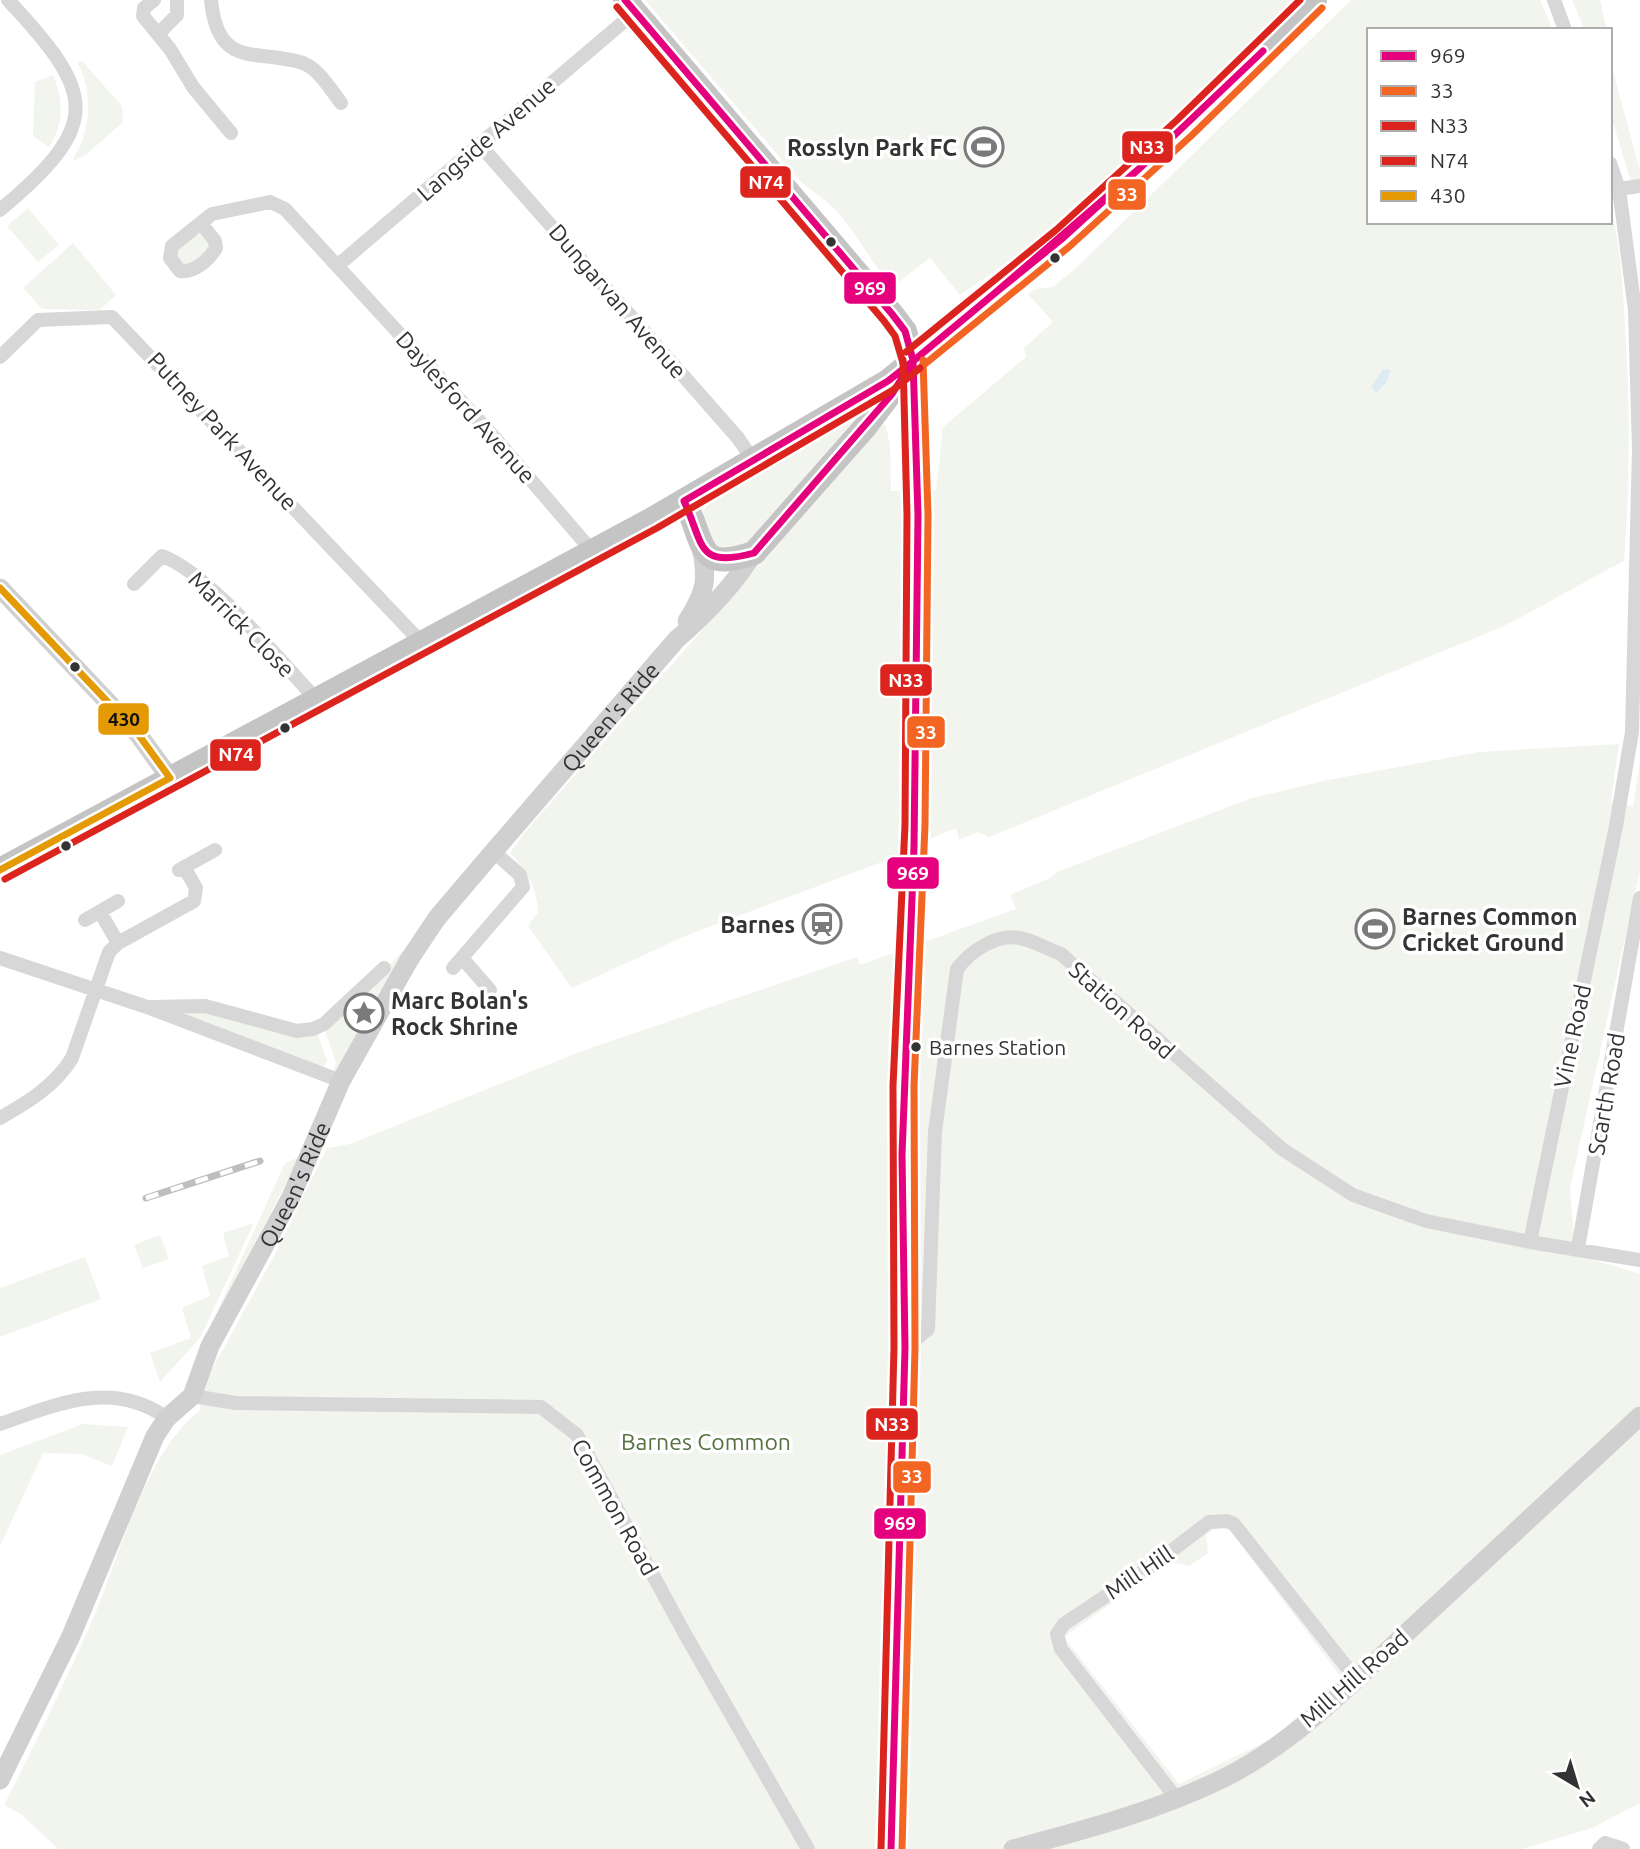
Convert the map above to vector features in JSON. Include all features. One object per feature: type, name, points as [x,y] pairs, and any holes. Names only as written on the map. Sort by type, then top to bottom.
[{"type":"highway","points":[[0,870],[684,501],[888,381],[1063,237],[1184,128],[1315,0]]},
{"type":"highway","points":[[630,6],[892,314],[905,331],[913,360]]},
{"type":"highway","name":"Queen's Ride","points":[[754,553],[883,405],[913,360]]},
{"type":"highway","name":"Queen's Ride","points":[[684,501],[701,546]]},
{"type":"highway","points":[[701,546],[710,556],[722,562],[754,553]]},
{"type":"main road","points":[[891,1849],[905,1348],[902,1155],[915,825],[918,501],[913,360]]},
{"type":"main road","name":"Queen's Ride","points":[[676,640],[703,593],[707,575],[701,546]]},
{"type":"main road","name":"Queen's Ride","points":[[0,1780],[71,1636],[155,1436],[167,1418],[192,1396],[210,1346],[291,1197],[341,1081],[409,960],[437,919],[493,851],[676,640],[714,603],[754,553]]},
{"type":"main road","points":[[0,588],[138,734],[170,778]]},
{"type":"main road","name":"Mill Hill Road","points":[[1013,1849],[1117,1820],[1177,1798],[1224,1778],[1276,1747],[1356,1679],[1640,1416]]},
{"type":"street","points":[[0,210],[58,156],[72,133],[76,107],[72,82],[62,61],[8,0]]},
{"type":"street","points":[[154,0],[142,12],[193,87],[232,133]]},
{"type":"street","points":[[158,34],[177,15],[177,0]]},
{"type":"street","points":[[211,0],[216,28],[236,50],[248,55],[304,64],[315,71],[341,103]]},
{"type":"street","points":[[1554,0],[1564,28]]},
{"type":"street","name":"Langside Avenue","points":[[337,266],[480,145],[630,6]]},
{"type":"street","name":"Dungarvan Avenue","points":[[480,145],[738,438],[753,460]]},
{"type":"street","name":"Vine Road","points":[[1530,1242],[1616,826],[1632,732],[1639,449],[1638,310],[1619,189],[1612,169]]},
{"type":"street","points":[[1619,189],[1640,186]]},
{"type":"street","name":"Daylesford Avenue","points":[[201,223],[212,214],[270,202],[278,204],[494,438],[592,551]]},
{"type":"street","name":"Putney Park Avenue","points":[[0,357],[38,320],[112,317],[421,641]]},
{"type":"street","name":"Marrick Close","points":[[134,584],[162,556],[181,563],[244,622],[316,699]]},
{"type":"street","points":[[0,1118],[46,1089],[63,1072],[72,1058],[109,952],[118,943],[194,901],[196,888],[182,868],[215,850]]},
{"type":"street","points":[[490,990],[458,963],[523,887],[520,875],[493,851]]},
{"type":"street","name":"Scarth Road","points":[[1578,1248],[1640,898]]},
{"type":"street","points":[[85,920],[118,901]]},
{"type":"street","points":[[100,912],[118,943]]},
{"type":"street","name":"Station Road","points":[[905,1348],[928,1329],[935,1132],[957,970],[972,951],[1017,937],[1060,954],[1282,1149],[1353,1195],[1426,1221],[1640,1260]]},
{"type":"street","points":[[0,958],[147,1007],[341,1081]]},
{"type":"street","points":[[147,1007],[205,1006],[297,1031],[313,1029],[324,1024],[383,968]]},
{"type":"street","points":[[0,1424],[96,1395],[148,1405],[167,1418]]},
{"type":"street","name":"Common Road","points":[[192,1396],[225,1403],[541,1407],[578,1435],[685,1634],[808,1849]]},
{"type":"street","name":"Mill Hill","points":[[1177,1798],[1061,1649],[1057,1634],[1064,1624],[1157,1562],[1209,1522],[1227,1521],[1234,1524],[1356,1679]]},
{"type":"street","points":[[1599,1849],[1605,1843],[1623,1849]]},
{"type":"green space","name":"Rosslyn Park FC","points":[[645,0],[1293,0],[1134,156],[1049,229],[960,295],[930,258],[892,287],[840,215],[802,183]]},
{"type":"green space","points":[[1351,0],[1540,0],[1552,28],[1367,28],[1367,224],[1612,224],[1612,215],[1621,267],[1628,387],[1624,561],[1497,629],[989,837],[978,832],[959,840],[956,828],[929,839],[930,810],[899,819],[898,856],[685,936],[572,988],[528,926],[538,912],[535,895],[526,873],[510,853],[524,833],[881,426],[885,424],[890,444],[891,491],[936,490],[943,427],[1026,357],[1024,348],[1053,322],[1028,294],[1034,289],[1053,287],[1078,266]]},
{"type":"green space","points":[[1572,0],[1600,0],[1607,28],[1584,28]]},
{"type":"green space","points":[[82,61],[122,106],[123,122],[87,154],[73,161],[85,131],[88,111],[85,82],[78,63]]},
{"type":"green space","points":[[1612,67],[1640,171],[1640,181],[1631,182],[1612,119]]},
{"type":"green space","points":[[53,75],[61,112],[49,147],[33,136],[35,82]]},
{"type":"green space","points":[[28,208],[59,245],[38,262],[7,226]]},
{"type":"green space","points":[[203,233],[210,242],[204,255],[183,265],[176,256],[180,248],[190,238]]},
{"type":"green space","points":[[73,243],[116,295],[99,310],[42,309],[23,288]]},
{"type":"green space","points":[[853,420],[856,421],[741,551],[717,548],[708,537],[702,513],[708,505]]},
{"type":"green space","name":"Barnes Common","points":[[1619,744],[1611,801],[1633,807],[1640,761],[1640,870],[1570,1188],[1575,1254],[1640,1274],[1640,1803],[1592,1828],[1522,1849],[58,1849],[22,1815],[4,1805],[82,1644],[148,1479],[180,1430],[200,1410],[203,1386],[274,1256],[327,1148],[350,1144],[582,1051],[857,957],[860,965],[1016,909],[1010,895],[1050,878],[1059,871],[1252,798],[1328,780],[1479,752]],"holes":[[[1228,1528],[1341,1677],[1273,1738],[1179,1784],[1064,1637],[1170,1562],[1189,1566],[1208,1553],[1206,1535],[1214,1529]]]},
{"type":"green space","points":[[413,941],[372,1013],[366,1006],[358,1011],[351,1003]]},
{"type":"green space","points":[[173,1009],[210,1011],[317,1032],[327,1061],[323,1068],[183,1016]]},
{"type":"green space","points":[[346,1009],[362,1031],[340,1074],[333,1070],[336,1062],[324,1028]]},
{"type":"green space","points":[[300,1157],[207,1334],[285,1163]]},
{"type":"green space","points":[[254,1223],[200,1338],[160,1382],[150,1353],[191,1338],[182,1308],[210,1296],[202,1266],[229,1256],[223,1233]]},
{"type":"green space","points":[[160,1235],[169,1259],[143,1268],[134,1245]]},
{"type":"green space","points":[[85,1257],[101,1299],[0,1337],[0,1288]]},
{"type":"green space","points":[[83,1424],[128,1427],[112,1466],[82,1454],[43,1453],[0,1546],[0,1455]]},
{"type":"shaded area","points":[[1383,369],[1391,370],[1386,383],[1376,393],[1371,387]]},
{"type":"railway","points":[[146,1198],[260,1161]]},
{"type":"transit line","name":"969","points":[[625,0],[892,314],[905,331],[913,360],[918,515],[914,847],[902,1155],[905,1348],[891,1849]]},
{"type":"transit line","name":"N33","points":[[906,352],[1056,230],[1177,120],[1300,0]]},
{"type":"transit line","name":"N74","points":[[617,7],[884,321],[895,336],[903,363]]},
{"type":"transit line","name":"33","points":[[920,368],[1070,246],[1191,136],[1322,8]]},
{"type":"transit line","name":"969","points":[[1140,168],[1263,51]]},
{"type":"transit line","name":"969","points":[[1140,168],[1263,51]]},
{"type":"transit line","name":"969","points":[[995,293],[1140,168]]},
{"type":"transit line","name":"969","points":[[995,293],[1063,238],[1140,168]]},
{"type":"transit line","name":"969","points":[[912,362],[995,293]]},
{"type":"transit line","name":"969","points":[[912,362],[995,293]]},
{"type":"transit line","name":"N33","points":[[881,1849],[894,1348],[893,1086],[905,825],[907,515],[903,360]]},
{"type":"transit line","name":"33","points":[[902,1849],[915,1348],[914,1086],[925,825],[928,515],[923,360]]},
{"type":"transit line","name":"969","points":[[912,362],[892,394],[754,553],[721,558],[705,549],[684,501],[888,381],[912,362]]},
{"type":"transit line","name":"N74","points":[[5,879],[657,528],[893,390],[920,368]]},
{"type":"transit line","name":"430","points":[[0,588],[138,734],[170,778]]},
{"type":"transit line","name":"430","points":[[0,870],[170,778]]},
{"type":"place","name":"Rosslyn Park FC","points":[[984,147]]},
{"type":"place","name":"Barnes","points":[[822,924]]},
{"type":"place","name":"Barnes Common Cricket Ground","points":[[1375,929]]},
{"type":"place","name":"Marc Bolan's Rock Shrine","points":[[364,1013]]},
{"type":"place","name":"Barnes Station","points":[[916,1047]]}]
